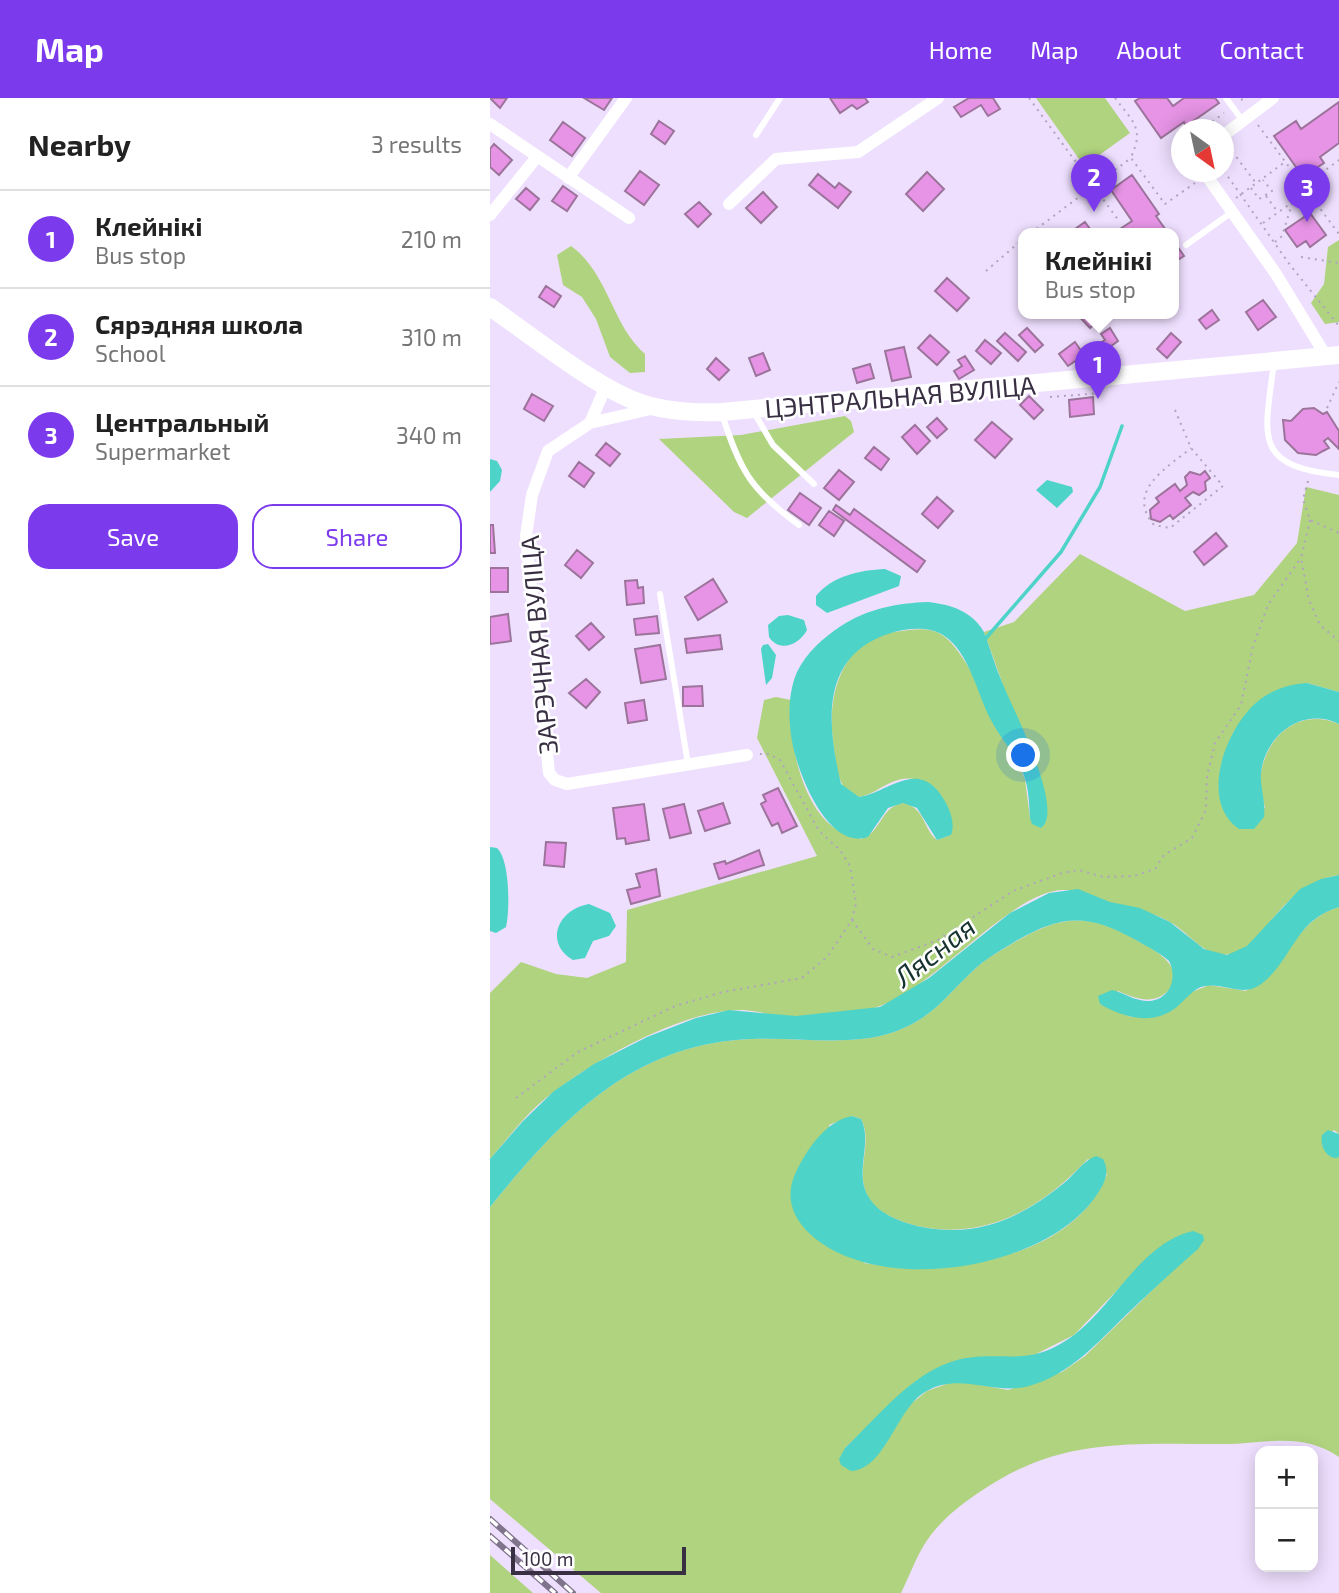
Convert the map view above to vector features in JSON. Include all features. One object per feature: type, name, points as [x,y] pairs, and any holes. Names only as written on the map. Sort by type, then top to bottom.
[{"type":"street","points":[[568,178],[626,98]]},
{"type":"street","points":[[729,204],[776,159],[858,152],[938,98]]},
{"type":"street","points":[[1234,126],[1273,98]]},
{"type":"street","points":[[490,124],[629,218]]},
{"type":"street","points":[[490,215],[537,157]]},
{"type":"street","points":[[1211,182],[1332,356]]},
{"type":"street","name":"ЦЭНТРАЛЬНАЯ ВУЛІЦА","points":[[490,307],[623,396],[657,408],[722,412],[1332,356]]},
{"type":"street","points":[[590,423],[606,386]]},
{"type":"street","name":"ЗАРЭЧНАЯ ВУЛІЦА","points":[[657,408],[590,423],[548,451],[533,495],[526,536],[549,773],[555,780],[567,784],[747,755]]},
{"type":"lane","points":[[756,135],[780,98]]},
{"type":"lane","points":[[1226,98],[1246,117]]},
{"type":"lane","points":[[1186,245],[1230,209]]},
{"type":"lane","points":[[1275,360],[1267,439],[1281,461],[1311,472],[1339,475]]},
{"type":"lane","points":[[752,410],[774,445],[814,484]]},
{"type":"lane","points":[[722,412],[749,481],[768,502],[799,525]]},
{"type":"lane","points":[[660,594],[688,764]]},
{"type":"path","points":[[1028,98],[1119,221]]},
{"type":"path","points":[[1037,228],[1131,158],[1138,143],[1138,128],[1115,98]]},
{"type":"path","points":[[1246,117],[1286,161],[1339,234]]},
{"type":"path","points":[[1234,154],[1256,183]]},
{"type":"path","points":[[1131,158],[1165,204],[1194,182]]},
{"type":"path","points":[[1304,186],[1339,160]]},
{"type":"path","points":[[1230,209],[1241,195],[1286,161]]},
{"type":"path","points":[[1250,188],[1259,199],[1272,191],[1262,179]]},
{"type":"path","points":[[1231,182],[1329,317],[1339,326]]},
{"type":"path","points":[[1262,224],[1308,191]]},
{"type":"path","points":[[1265,195],[1278,212]]},
{"type":"path","points":[[1275,242],[1282,236],[1292,202]]},
{"type":"path","points":[[986,271],[1018,243]]},
{"type":"path","points":[[1301,257],[1339,263]]},
{"type":"path","points":[[1326,408],[1339,382]]},
{"type":"path","points":[[1175,410],[1191,448],[1223,486],[1170,528],[1154,525],[1146,516],[1143,494],[1150,482],[1191,448]]},
{"type":"path","points":[[852,920],[873,949],[892,957],[938,940],[1013,891],[1062,873],[1079,870],[1103,877],[1134,876],[1155,869],[1164,856],[1192,838],[1206,810],[1207,776],[1215,743],[1241,705],[1253,646],[1268,605],[1301,558],[1310,520],[1303,499],[1311,472]]},
{"type":"path","points":[[1310,520],[1339,533]]},
{"type":"path","points":[[1301,558],[1309,600],[1320,625],[1339,641]]},
{"type":"path","points":[[516,1098],[578,1052],[676,1006],[723,992],[803,978],[827,957],[852,920],[856,903],[850,866],[840,850],[819,831],[780,760],[769,754],[747,755]]},
{"type":"shaded area","points":[[1036,98],[1105,98],[1130,133],[1084,166]]},
{"type":"shaded area","points":[[1339,240],[1339,322],[1325,324],[1311,303],[1324,284],[1328,247]]},
{"type":"shaded area","points":[[571,246],[594,270],[624,328],[645,354],[645,372],[630,373],[610,357],[596,319],[582,297],[563,285],[557,255]]},
{"type":"shaded area","points":[[845,416],[851,421],[854,432],[747,518],[734,512],[659,439],[741,435]]},
{"type":"shaded area","points":[[490,459],[497,461],[502,470],[500,481],[490,492]]},
{"type":"shaded area","points":[[1047,480],[1072,487],[1073,492],[1057,508],[1036,490]]},
{"type":"shaded area","points":[[1306,487],[1339,495],[1339,692],[1307,683],[1234,731],[1222,763],[1220,794],[1265,808],[1261,775],[1274,741],[1292,725],[1303,721],[1326,720],[1339,724],[1339,875],[1318,881],[1301,891],[1254,941],[1231,954],[1212,952],[1204,948],[1176,925],[1147,912],[1076,891],[1062,890],[1042,895],[1020,906],[902,996],[869,1010],[817,1017],[780,1016],[743,1010],[719,1012],[692,1018],[635,1042],[581,1073],[539,1104],[490,1159],[490,993],[521,962],[556,974],[587,978],[626,962],[627,910],[817,856],[757,738],[764,700],[776,697],[791,700],[792,733],[799,770],[814,805],[836,829],[861,839],[873,831],[890,809],[903,803],[916,809],[937,840],[951,835],[931,791],[915,779],[890,783],[859,797],[846,790],[837,771],[832,730],[835,691],[841,674],[850,658],[863,645],[880,636],[901,631],[922,629],[937,632],[952,643],[973,674],[1025,779],[1030,818],[1041,828],[1002,682],[984,632],[1014,622],[1080,554],[1185,611],[1254,595],[1297,543]]},
{"type":"shaded area","points":[[885,569],[901,576],[899,586],[827,613],[816,605],[816,596],[830,583],[856,573]]},
{"type":"shaded area","points":[[928,602],[960,610],[973,618],[984,632],[1042,780],[1047,801],[1047,818],[1041,828],[1032,824],[1030,818],[1027,786],[1021,768],[992,722],[960,652],[943,635],[931,630],[910,629],[891,633],[868,643],[851,658],[840,675],[834,695],[833,739],[841,784],[859,797],[904,780],[926,781],[936,789],[948,807],[952,823],[951,835],[937,840],[917,808],[903,803],[888,808],[868,837],[853,838],[827,821],[807,788],[795,754],[790,724],[792,689],[801,665],[834,631],[861,615],[883,608]]},
{"type":"shaded area","points":[[788,615],[804,620],[807,630],[794,643],[778,645],[769,637],[768,625],[779,616]]},
{"type":"shaded area","points":[[768,644],[776,655],[772,678],[766,685],[761,649]]},
{"type":"shaded area","points":[[1307,683],[1339,692],[1339,724],[1325,719],[1312,719],[1288,728],[1278,736],[1264,759],[1261,773],[1264,817],[1254,829],[1239,829],[1227,817],[1220,801],[1221,765],[1227,746],[1235,729],[1257,702],[1280,688]]},
{"type":"shaded area","points":[[490,847],[497,848],[501,854],[508,886],[506,927],[496,933],[490,931]]},
{"type":"shaded area","points":[[1339,875],[1339,907],[1313,920],[1304,929],[1265,981],[1257,987],[1243,990],[1213,985],[1201,987],[1161,1016],[1141,1018],[1120,1013],[1100,1004],[1098,996],[1112,990],[1140,1000],[1157,999],[1168,991],[1171,984],[1173,977],[1169,961],[1117,931],[1088,921],[1074,920],[1032,932],[985,960],[930,1012],[894,1032],[877,1037],[842,1040],[752,1039],[709,1044],[670,1055],[635,1071],[602,1092],[572,1117],[516,1175],[490,1207],[490,1159],[523,1121],[554,1091],[594,1064],[647,1037],[696,1018],[729,1010],[796,1016],[880,1007],[929,978],[1010,913],[1049,893],[1078,889],[1110,902],[1140,908],[1170,922],[1204,949],[1227,955],[1247,946],[1300,889],[1321,879]]},
{"type":"shaded area","points":[[589,904],[610,913],[616,926],[609,936],[593,941],[585,958],[573,960],[564,953],[559,944],[558,927],[570,912]]},
{"type":"shaded area","points":[[1339,907],[1339,1134],[1334,1130],[1322,1144],[1328,1155],[1339,1157],[1339,1457],[1318,1446],[1281,1441],[1096,1447],[1039,1461],[1010,1473],[981,1491],[943,1521],[924,1545],[901,1593],[601,1593],[490,1499],[490,1207],[544,1145],[602,1092],[635,1071],[670,1055],[709,1044],[752,1039],[860,1039],[894,1032],[930,1012],[985,960],[1030,934],[1058,923],[1099,923],[1129,936],[1166,959],[1174,971],[1172,987],[1166,993],[1146,1000],[1118,991],[1100,1004],[1131,1017],[1209,985],[1246,991],[1322,914]],"holes":[[[852,1116],[861,1119],[866,1138],[863,1177],[868,1197],[883,1212],[917,1226],[966,1229],[1011,1217],[1052,1192],[1088,1159],[1107,1174],[1090,1204],[1066,1227],[1036,1244],[967,1264],[896,1267],[864,1263],[829,1125]],[[1168,1275],[1085,1356],[1062,1372],[1008,1390],[952,1382],[927,1391],[907,1407],[883,1448],[864,1467],[845,1448],[907,1389],[939,1367],[973,1358],[1014,1359],[1034,1355],[1074,1335],[1125,1282]]]},
{"type":"shaded area","points":[[852,1116],[861,1119],[864,1128],[863,1177],[868,1196],[883,1212],[917,1226],[958,1230],[996,1223],[1031,1207],[1096,1156],[1103,1159],[1106,1176],[1098,1193],[1074,1220],[1040,1242],[1000,1258],[957,1267],[913,1269],[871,1264],[834,1251],[805,1229],[795,1215],[791,1201],[794,1178],[812,1145],[834,1123]]},
{"type":"shaded area","points":[[1328,1130],[1339,1134],[1339,1157],[1326,1153],[1323,1146],[1322,1135]]},
{"type":"shaded area","points":[[1193,1231],[1203,1235],[1204,1240],[1198,1249],[1071,1366],[1029,1386],[938,1386],[915,1400],[873,1460],[863,1468],[851,1471],[841,1465],[839,1459],[845,1448],[896,1397],[925,1375],[957,1360],[1028,1355],[1057,1346],[1088,1322],[1158,1248]]},
{"type":"shaded area","points":[[490,1555],[533,1593],[490,1593]]},
{"type":"building","points":[[490,98],[507,98],[500,108]]},
{"type":"building","points":[[584,98],[612,98],[604,110]]},
{"type":"building","points":[[830,98],[865,98],[868,102],[857,109],[852,105],[840,113]]},
{"type":"building","points":[[969,98],[993,98],[1000,109],[988,116],[981,105],[961,117],[954,107]]},
{"type":"building","points":[[1140,98],[1167,98],[1173,106],[1184,98],[1215,98],[1219,103],[1196,119],[1171,119],[1171,131],[1161,138],[1135,101]]},
{"type":"building","points":[[1339,102],[1339,143],[1320,157],[1324,163],[1303,177],[1274,136],[1296,121],[1301,129]]},
{"type":"building","points":[[659,121],[674,131],[665,144],[651,134]]},
{"type":"building","points":[[563,122],[585,138],[572,156],[550,140]]},
{"type":"building","points":[[494,144],[512,160],[499,175],[490,167],[490,149]]},
{"type":"building","points":[[640,171],[659,185],[644,205],[625,191]]},
{"type":"building","points":[[927,172],[944,189],[923,211],[906,194]]},
{"type":"building","points":[[818,174],[835,188],[839,183],[851,192],[838,208],[809,185]]},
{"type":"building","points":[[1132,175],[1159,214],[1156,216],[1164,228],[1122,228],[1132,221],[1111,190]]},
{"type":"building","points":[[563,186],[577,196],[567,211],[552,201]]},
{"type":"building","points":[[526,188],[539,199],[530,210],[516,199]]},
{"type":"building","points":[[763,192],[777,207],[761,223],[746,208]]},
{"type":"building","points":[[699,202],[711,214],[698,227],[685,214]]},
{"type":"building","points":[[1310,213],[1326,235],[1310,247],[1306,241],[1297,247],[1285,230]]},
{"type":"building","points":[[1085,222],[1089,228],[1077,228]]},
{"type":"building","points":[[947,278],[969,298],[957,311],[935,291]]},
{"type":"building","points":[[546,286],[561,296],[554,307],[539,297]]},
{"type":"building","points":[[1263,300],[1276,317],[1258,330],[1246,312]]},
{"type":"building","points":[[1212,310],[1219,320],[1206,329],[1199,320]]},
{"type":"building","points":[[1082,319],[1100,319],[1090,328]]},
{"type":"building","points":[[1027,328],[1043,345],[1035,352],[1019,335]]},
{"type":"building","points":[[1110,328],[1118,341],[1103,352],[1098,344],[1105,340],[1101,334]]},
{"type":"building","points":[[1005,333],[1026,352],[1018,361],[997,341]]},
{"type":"building","points":[[1171,333],[1181,342],[1167,358],[1157,349]]},
{"type":"building","points":[[930,335],[949,352],[937,365],[918,348]]},
{"type":"building","points":[[985,340],[1001,353],[991,364],[976,351]]},
{"type":"building","points":[[1075,342],[1084,355],[1068,366],[1059,354]]},
{"type":"building","points":[[904,347],[911,377],[892,381],[885,351]]},
{"type":"building","points":[[763,353],[770,370],[756,376],[749,358]]},
{"type":"building","points":[[965,356],[974,370],[959,379],[954,371],[962,366],[958,360]]},
{"type":"building","points":[[716,358],[729,370],[719,380],[707,369]]},
{"type":"building","points":[[870,364],[874,378],[857,383],[853,369]]},
{"type":"building","points":[[532,394],[553,406],[544,421],[524,409]]},
{"type":"building","points":[[1029,396],[1043,410],[1034,419],[1020,405]]},
{"type":"building","points":[[1093,397],[1094,414],[1070,417],[1069,400]]},
{"type":"building","points":[[1314,408],[1323,414],[1327,412],[1339,431],[1339,449],[1328,438],[1324,441],[1329,448],[1316,455],[1298,453],[1285,440],[1283,420],[1291,421],[1303,409]]},
{"type":"building","points":[[937,418],[947,429],[937,438],[927,427]]},
{"type":"building","points":[[992,422],[1012,439],[995,458],[975,440]]},
{"type":"building","points":[[915,425],[930,441],[917,454],[902,437]]},
{"type":"building","points":[[606,443],[620,454],[610,466],[596,455]]},
{"type":"building","points":[[874,447],[889,459],[881,470],[865,458]]},
{"type":"building","points":[[579,462],[594,473],[584,487],[569,476]]},
{"type":"building","points":[[839,470],[854,482],[839,500],[824,488]]},
{"type":"building","points":[[1205,471],[1210,478],[1205,482],[1206,490],[1199,495],[1193,492],[1185,498],[1191,505],[1173,519],[1170,515],[1160,522],[1151,519],[1150,510],[1159,502],[1156,498],[1175,484],[1180,491],[1187,485],[1185,477],[1190,472],[1200,475]]},
{"type":"building","points":[[800,493],[821,508],[809,525],[788,510]]},
{"type":"building","points":[[937,497],[953,511],[938,528],[922,514]]},
{"type":"building","points":[[836,505],[850,515],[854,509],[925,561],[917,572],[833,510]]},
{"type":"building","points":[[829,511],[844,521],[834,536],[819,525]]},
{"type":"building","points":[[490,525],[493,525],[495,553],[490,553]]},
{"type":"building","points":[[1216,533],[1227,546],[1204,565],[1194,552]]},
{"type":"building","points":[[577,550],[593,563],[581,578],[565,565]]},
{"type":"building","points":[[490,568],[508,568],[508,592],[490,592]]},
{"type":"building","points":[[713,579],[727,602],[698,620],[685,597]]},
{"type":"building","points":[[637,580],[638,588],[643,587],[644,603],[627,605],[625,581]]},
{"type":"building","points":[[508,614],[511,641],[490,644],[490,617]]},
{"type":"building","points":[[657,616],[659,633],[636,635],[634,619]]},
{"type":"building","points":[[591,623],[604,637],[589,650],[576,636]]},
{"type":"building","points":[[720,635],[722,649],[687,653],[685,639]]},
{"type":"building","points":[[660,645],[666,679],[641,683],[635,649]]},
{"type":"building","points":[[586,679],[600,692],[586,708],[569,693]]},
{"type":"building","points":[[702,686],[703,706],[683,706],[683,687]]},
{"type":"building","points":[[644,700],[647,720],[628,723],[625,703]]},
{"type":"building","points":[[778,788],[797,826],[782,833],[778,823],[772,826],[761,804],[766,801],[763,795]]},
{"type":"building","points":[[723,803],[730,823],[705,831],[698,811]]},
{"type":"building","points":[[644,804],[649,840],[626,844],[625,838],[617,839],[613,808]]},
{"type":"building","points":[[684,804],[691,833],[670,838],[663,809]]},
{"type":"building","points":[[546,842],[566,843],[564,867],[544,865]]},
{"type":"building","points":[[759,850],[764,865],[719,879],[714,864],[725,861],[726,864]]},
{"type":"building","points":[[656,869],[660,896],[631,904],[627,890],[640,887],[636,874]]},
{"type":"waterway","points":[[986,638],[1061,552],[1100,487],[1122,426]]},
{"type":"railway","points":[[490,1519],[573,1593]]},
{"type":"railway","points":[[490,1536],[555,1593]]},
{"type":"place","name":"Сярэдняя школа","points":[[1094,212]]},
{"type":"place","name":"Центральный","points":[[1307,222]]},
{"type":"place","name":"Клейнікі","points":[[1098,399]]},
{"type":"water label","name":"Лясная","points":[[934,951]]}]
